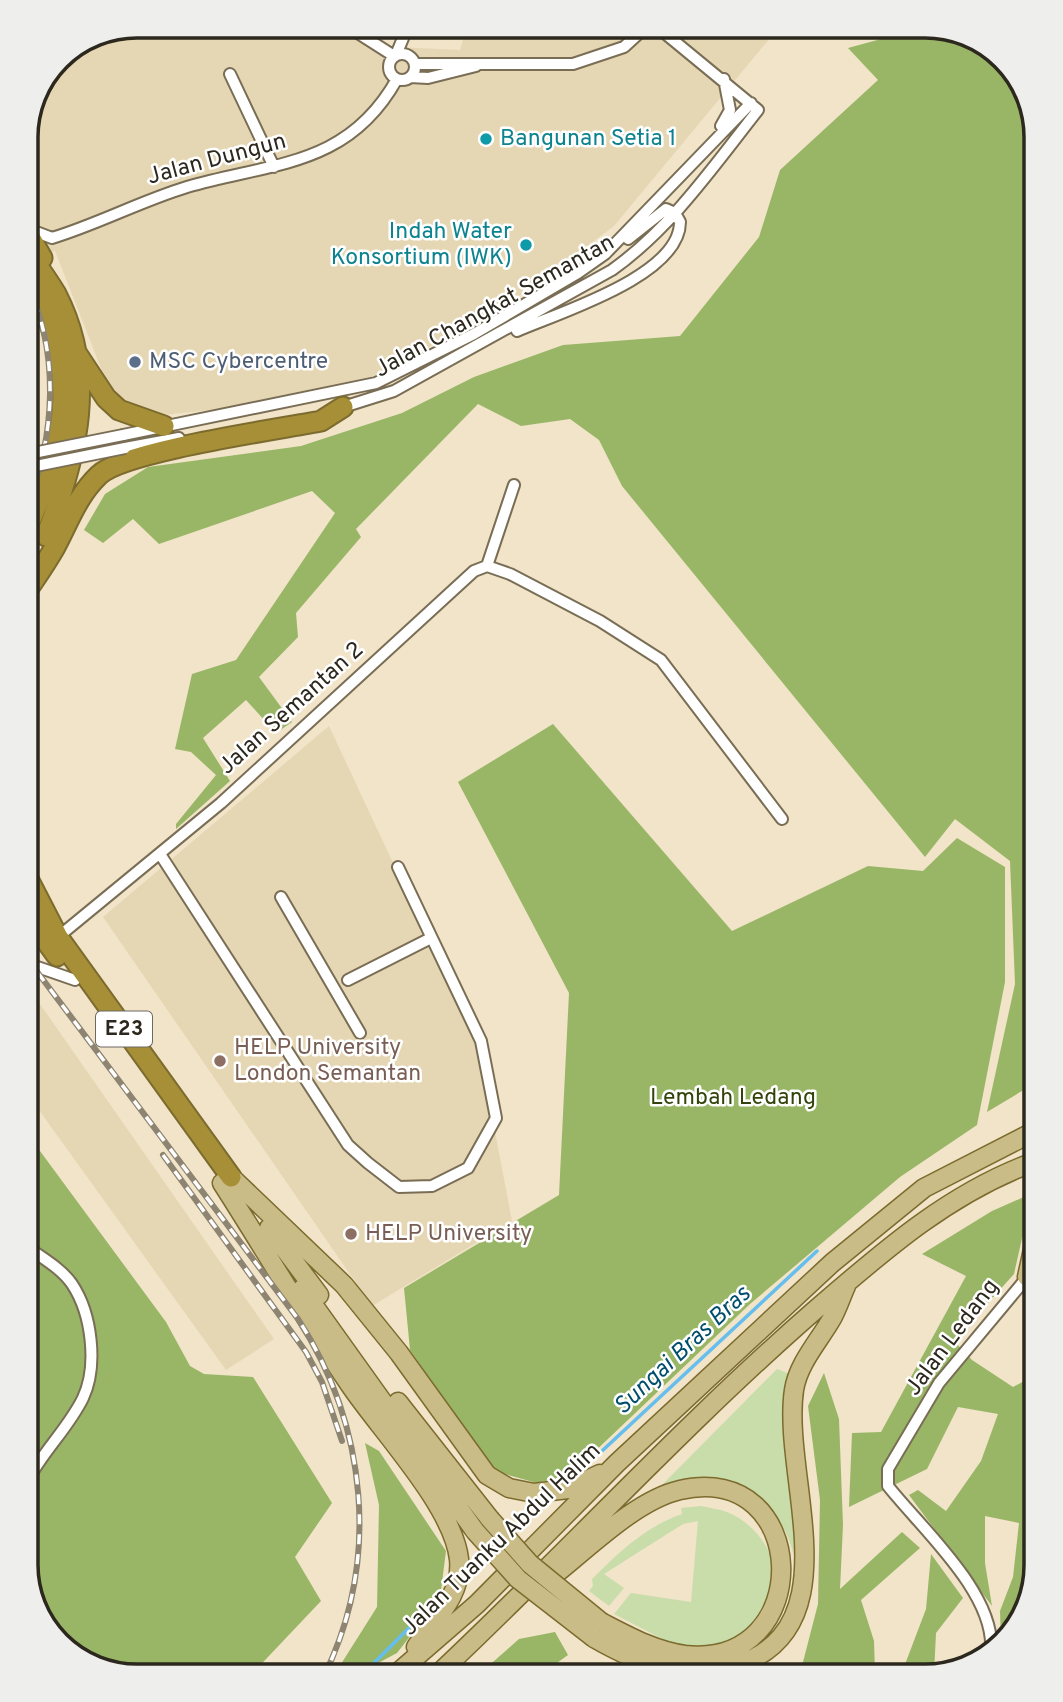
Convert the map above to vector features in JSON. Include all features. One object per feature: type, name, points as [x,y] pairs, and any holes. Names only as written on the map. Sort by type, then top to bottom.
[{"type":"highway","points":[[39,252],[49,283]]},
{"type":"highway","points":[[39,268],[65,316],[74,351],[78,375],[79,432],[65,487],[39,550]]},
{"type":"highway","points":[[39,296],[56,337],[64,390],[63,419],[47,483],[39,501]]},
{"type":"highway","points":[[74,351],[106,398],[119,410],[164,426]]},
{"type":"highway","points":[[39,572],[56,546],[69,514],[100,473],[118,464],[169,451],[321,421],[343,407]]},
{"type":"highway","name":"E23","points":[[39,900],[58,937],[227,1180]]},
{"type":"highway","name":"E23","points":[[39,931],[227,1180]]},
{"type":"main road","points":[[924,1188],[970,1152],[1024,1125]]},
{"type":"main road","name":"Jalan Tuanku Abdul Halim","points":[[408,1663],[477,1604],[617,1463],[832,1263],[924,1188],[1024,1137]]},
{"type":"main road","points":[[449,1663],[677,1436],[847,1283],[940,1208],[1006,1171],[1024,1165]]},
{"type":"main road","points":[[1006,1171],[1024,1174]]},
{"type":"main road","points":[[227,1180],[344,1285],[399,1353],[487,1475],[509,1488],[534,1493],[568,1489],[588,1481],[617,1463]]},
{"type":"main road","points":[[227,1180],[490,1519],[530,1564],[597,1630],[688,1655],[733,1648],[766,1623],[778,1599],[783,1556],[771,1525],[755,1506],[729,1490],[699,1488],[661,1496],[624,1520],[491,1624]]},
{"type":"main road","points":[[227,1180],[475,1531],[518,1578],[634,1658],[652,1664]]},
{"type":"main road","points":[[227,1180],[349,1383],[415,1474],[452,1535],[459,1560],[454,1591],[404,1663]]},
{"type":"main road","points":[[744,1664],[771,1647],[791,1625],[800,1600],[806,1562],[792,1439],[794,1387],[800,1368],[833,1317],[847,1283]]},
{"type":"street","points":[[370,39],[394,57],[412,60],[556,66],[589,61],[624,47],[633,39]]},
{"type":"street","points":[[403,39],[390,72],[397,79],[410,76],[428,78],[482,64]]},
{"type":"street","points":[[408,39],[412,60],[410,76]]},
{"type":"street","points":[[673,39],[755,106]]},
{"type":"street","points":[[230,74],[274,167]]},
{"type":"street","name":"Jalan Dungun","points":[[39,235],[52,238],[189,187],[314,155],[355,131],[372,117],[397,79]]},
{"type":"street","name":"Jalan Changkat Semantan","points":[[694,161],[727,119],[730,110],[724,79]]},
{"type":"street","name":"Jalan Changkat Semantan","points":[[39,452],[376,383],[474,334],[578,274],[605,254],[694,161],[755,106]]},
{"type":"street","name":"Jalan Changkat Semantan","points":[[39,466],[343,407],[394,391],[474,349],[612,270],[634,254],[675,213],[755,106]]},
{"type":"street","points":[[474,349],[618,288],[654,264],[672,248],[678,237],[680,222],[675,213],[666,209],[605,254]]},
{"type":"street","points":[[514,485],[486,566],[510,574],[600,621],[661,660],[782,819]]},
{"type":"street","name":"Jalan Semantan 2","points":[[58,937],[160,854],[474,572],[486,566]]},
{"type":"street","points":[[160,854],[348,1145],[399,1187],[432,1186],[468,1168],[496,1118],[481,1041],[398,867]]},
{"type":"street","points":[[281,897],[360,1033]]},
{"type":"street","points":[[348,980],[431,937]]},
{"type":"street","points":[[39,968],[75,980]]},
{"type":"street","points":[[39,1255],[59,1270],[73,1286],[91,1347],[90,1374],[82,1399],[39,1464]]},
{"type":"street","name":"Jalan Ledang","points":[[992,1638],[978,1600],[946,1554],[888,1486],[888,1469],[939,1383],[1024,1282]]},
{"type":"shaded area","points":[[362,39],[376,46],[460,50],[463,39],[769,39],[614,226],[499,311],[365,380],[220,409],[163,415],[142,413],[123,406],[106,381],[55,251],[39,255],[39,131],[42,112],[55,82],[67,67],[99,46],[118,40]]},
{"type":"shaded area","points":[[329,726],[479,1047],[512,1221],[372,1306],[103,917]]},
{"type":"shaded area","points":[[39,1003],[274,1339],[226,1370],[39,1110]]},
{"type":"green space","points":[[881,39],[932,39],[945,40],[970,49],[991,63],[1008,82],[1024,124],[1024,1090],[987,1112],[1015,984],[1010,861],[955,819],[925,857],[622,486],[599,440],[570,419],[521,426],[478,404],[356,529],[361,537],[296,613],[298,637],[259,677],[292,722],[276,733],[246,700],[203,738],[230,781],[176,829],[176,824],[216,775],[191,752],[175,749],[192,674],[236,660],[335,513],[312,491],[159,544],[133,519],[103,543],[84,530],[105,494],[148,467],[301,446],[402,413],[474,377],[563,345],[680,336],[759,237],[780,170],[878,80],[848,48]]},
{"type":"green space","name":"Lembah Ledang","points":[[553,724],[732,931],[868,866],[923,871],[957,838],[1005,867],[1005,982],[977,1125],[900,1177],[750,1304],[570,1475],[537,1483],[494,1471],[410,1350],[404,1288],[559,1195],[569,993],[458,782]]},
{"type":"green space","points":[[39,1150],[166,1322],[190,1366],[204,1374],[253,1377],[332,1503],[295,1557],[321,1601],[262,1663],[118,1662],[82,1647],[55,1620],[40,1584],[39,1565]]},
{"type":"green space","points":[[1024,1197],[1024,1232],[1014,1274],[954,1341],[972,1360],[1013,1387],[1024,1381],[1024,1578],[1017,1603],[1001,1629],[1000,1611],[1013,1577],[1019,1523],[985,1516],[985,1563],[992,1606],[909,1495],[918,1490],[946,1511],[981,1461],[998,1414],[958,1407],[927,1469],[849,1507],[852,1433],[881,1432],[966,1276],[922,1254],[992,1211]]},
{"type":"green space","points":[[777,1369],[792,1375],[784,1432],[800,1556],[797,1569],[787,1534],[775,1514],[767,1505],[746,1492],[716,1489],[654,1493]]},
{"type":"green space","points":[[824,1373],[839,1419],[843,1525],[840,1589],[902,1532],[920,1548],[861,1600],[874,1641],[875,1664],[801,1664],[818,1604],[820,1500],[808,1406]]},
{"type":"green space","points":[[365,1443],[379,1451],[446,1551],[440,1598],[397,1653],[378,1663],[341,1663],[377,1607],[379,1505]]},
{"type":"green space","points":[[701,1506],[724,1511],[750,1526],[767,1547],[776,1573],[772,1605],[743,1644],[680,1648],[614,1614],[631,1593],[691,1602],[698,1521],[683,1524],[604,1574],[624,1588],[609,1606],[589,1591],[593,1586],[592,1579],[633,1541],[682,1514],[681,1508]]},
{"type":"green space","points":[[931,1554],[963,1598],[936,1633],[935,1663],[905,1664],[926,1609]]},
{"type":"green space","points":[[555,1632],[568,1655],[556,1664],[491,1663],[519,1639]]},
{"type":"waterway","name":"Sungai Bras Bras","points":[[574,1477],[817,1251]]},
{"type":"waterway","name":"Sungai Bras Bras","points":[[374,1663],[419,1618]]},
{"type":"railway","points":[[39,315],[45,336],[50,394],[48,423],[39,468]]},
{"type":"railway","points":[[39,974],[298,1319],[321,1360],[339,1404],[352,1448],[358,1494],[359,1540],[354,1586],[342,1632],[329,1663]]},
{"type":"railway","points":[[163,1155],[306,1352],[322,1382],[342,1441]]},
{"type":"place","name":"Bangunan Setia 1","points":[[486,139]]},
{"type":"place","name":"Indah Water Konsortium (IWK)","points":[[526,245]]},
{"type":"place","name":"MSC Cybercentre","points":[[135,362]]},
{"type":"place","name":"HELP University London Semantan","points":[[220,1061]]},
{"type":"place","name":"HELP University","points":[[351,1234]]}]
